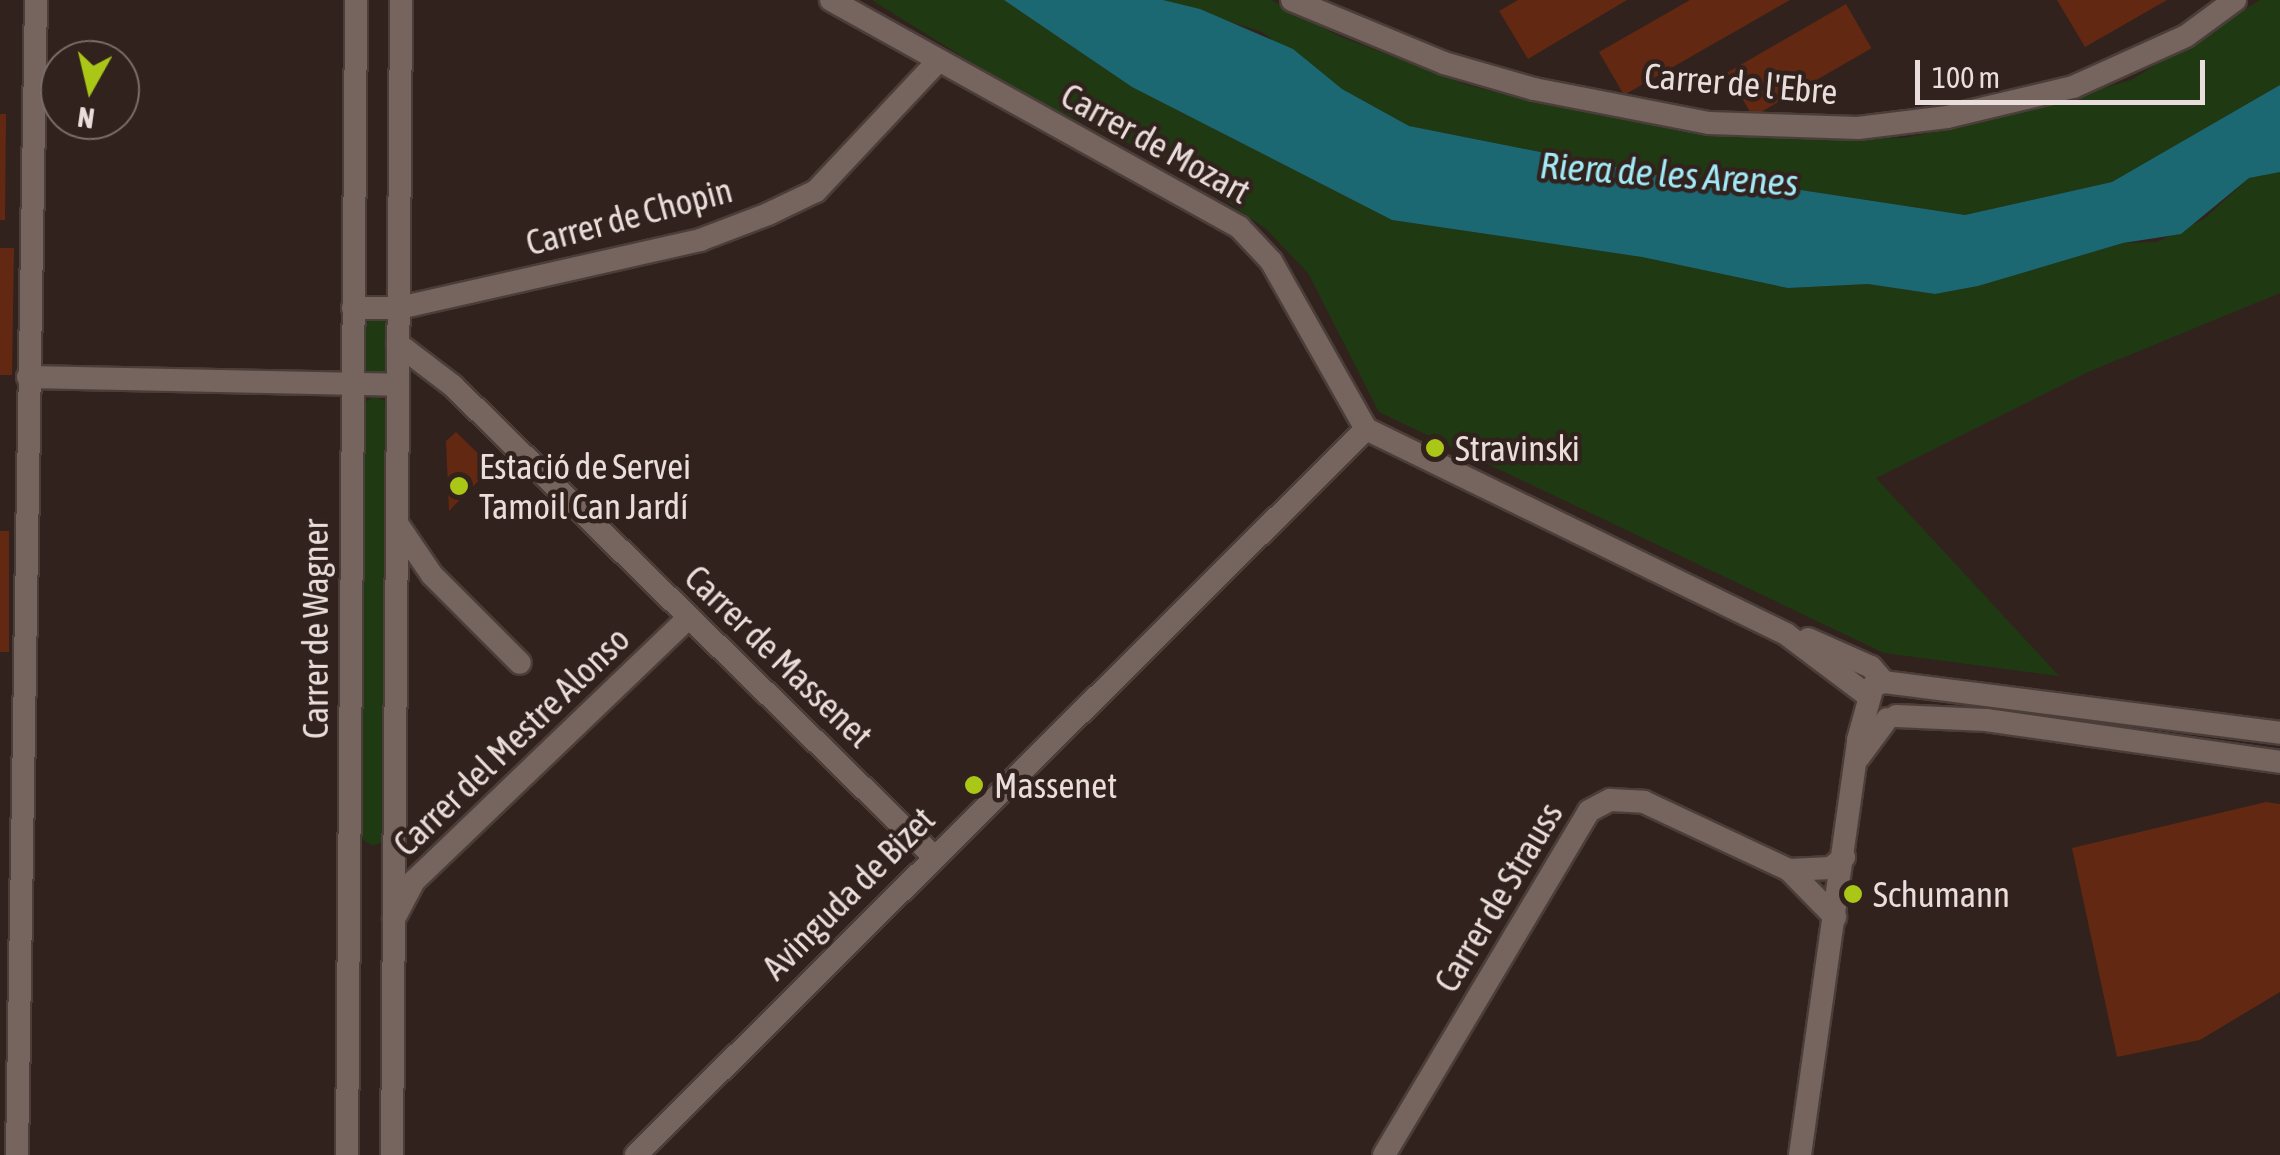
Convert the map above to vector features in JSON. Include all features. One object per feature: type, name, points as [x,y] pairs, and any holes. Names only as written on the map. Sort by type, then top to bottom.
[{"type":"street","points":[[17,1155],[36,0]]},
{"type":"street","name":"Carrer de Wagner","points":[[347,1155],[356,0]]},
{"type":"street","points":[[392,1155],[401,0]]},
{"type":"street","name":"Carrer de Mozart","points":[[830,0],[1238,227],[1271,261],[1366,429]]},
{"type":"street","name":"Carrer de l'Ebre","points":[[1292,0],[1444,63],[1534,89],[1710,122],[1792,128],[1947,117],[2073,87],[2186,36],[2236,0]]},
{"type":"street","name":"Carrer de Chopin","points":[[398,308],[700,240],[768,214],[816,191],[938,62]]},
{"type":"street","points":[[353,308],[398,308]]},
{"type":"street","name":"Carrer de Massenet","points":[[398,344],[453,386],[933,856]]},
{"type":"street","points":[[28,377],[398,384]]},
{"type":"street","points":[[1366,429],[1786,634],[1877,691],[2280,733]]},
{"type":"street","name":"Avinguda de Bizet","points":[[636,1155],[1366,429]]},
{"type":"street","points":[[398,526],[432,575],[520,664]]},
{"type":"street","name":"Carrer del Mestre Alonso","points":[[392,922],[414,881],[689,617]]},
{"type":"street","points":[[1859,758],[1892,718],[1902,693],[1877,691]]},
{"type":"street","points":[[1877,691],[1874,717],[1986,720],[2280,762]]},
{"type":"street","points":[[1800,1155],[1859,758],[1877,691]]},
{"type":"street","name":"Carrer de Strauss","points":[[1384,1155],[1589,811],[1610,800],[1644,802],[1789,870],[1835,917]]},
{"type":"street","points":[[1789,870],[1832,868],[1844,857]]},
{"type":"street","points":[[348,875],[393,874]]},
{"type":"street","points":[[349,926],[392,922]]},
{"type":"green space","points":[[872,0],[1004,0],[1132,87],[1392,220],[1642,257],[1788,288],[1868,284],[1935,294],[1978,286],[2123,243],[2157,242],[2204,219],[2249,178],[2280,172],[2280,293],[2088,372],[1876,478],[2059,676],[1884,653],[1379,412],[1308,273],[1266,229],[1173,164],[1022,94]]},
{"type":"green space","points":[[1163,0],[1271,0],[1339,36],[1467,85],[1543,104],[1722,133],[1905,138],[1992,120],[2131,80],[2260,0],[2280,0],[2280,85],[2112,182],[1965,215],[1794,189],[1716,187],[1409,126],[1342,89],[1262,32]]},
{"type":"green space","points":[[373,315],[387,321],[386,376],[366,372],[364,328]]},
{"type":"green space","points":[[374,396],[387,402],[384,841],[373,846],[360,838],[361,405]]},
{"type":"water","points":[[1004,0],[1163,0],[1200,9],[1293,49],[1342,89],[1409,126],[1716,187],[1794,189],[1965,215],[2112,182],[2280,85],[2280,172],[2249,178],[2181,234],[2123,243],[1978,286],[1935,294],[1868,284],[1788,288],[1642,257],[1392,220],[1132,87]]},
{"type":"building","points":[[1518,0],[1627,0],[1528,59],[1499,11]]},
{"type":"building","points":[[1690,0],[1790,0],[1624,95],[1599,52]]},
{"type":"building","points":[[2057,0],[2167,0],[2085,47]]},
{"type":"building","points":[[1846,4],[1872,48],[1753,117],[1727,72]]},
{"type":"building","points":[[0,114],[6,114],[5,220],[0,220]]},
{"type":"building","points":[[0,248],[14,248],[12,375],[0,375]]},
{"type":"building","name":"Estació de Servei Tamoil Can Jardí","points":[[456,432],[492,467],[449,511],[446,441]]},
{"type":"building","points":[[0,531],[9,531],[9,652],[0,652]]},
{"type":"building","points":[[2266,802],[2280,804],[2280,992],[2200,1040],[2117,1057],[2072,848]]},
{"type":"place","name":"Stravinski","points":[[1435,448]]},
{"type":"place","name":"Estació de Servei Tamoil Can Jardí","points":[[459,486]]},
{"type":"place","name":"Massenet","points":[[974,785]]},
{"type":"place","name":"Schumann","points":[[1853,894]]},
{"type":"water label","name":"Riera de les Arenes","points":[[1669,174]]}]
